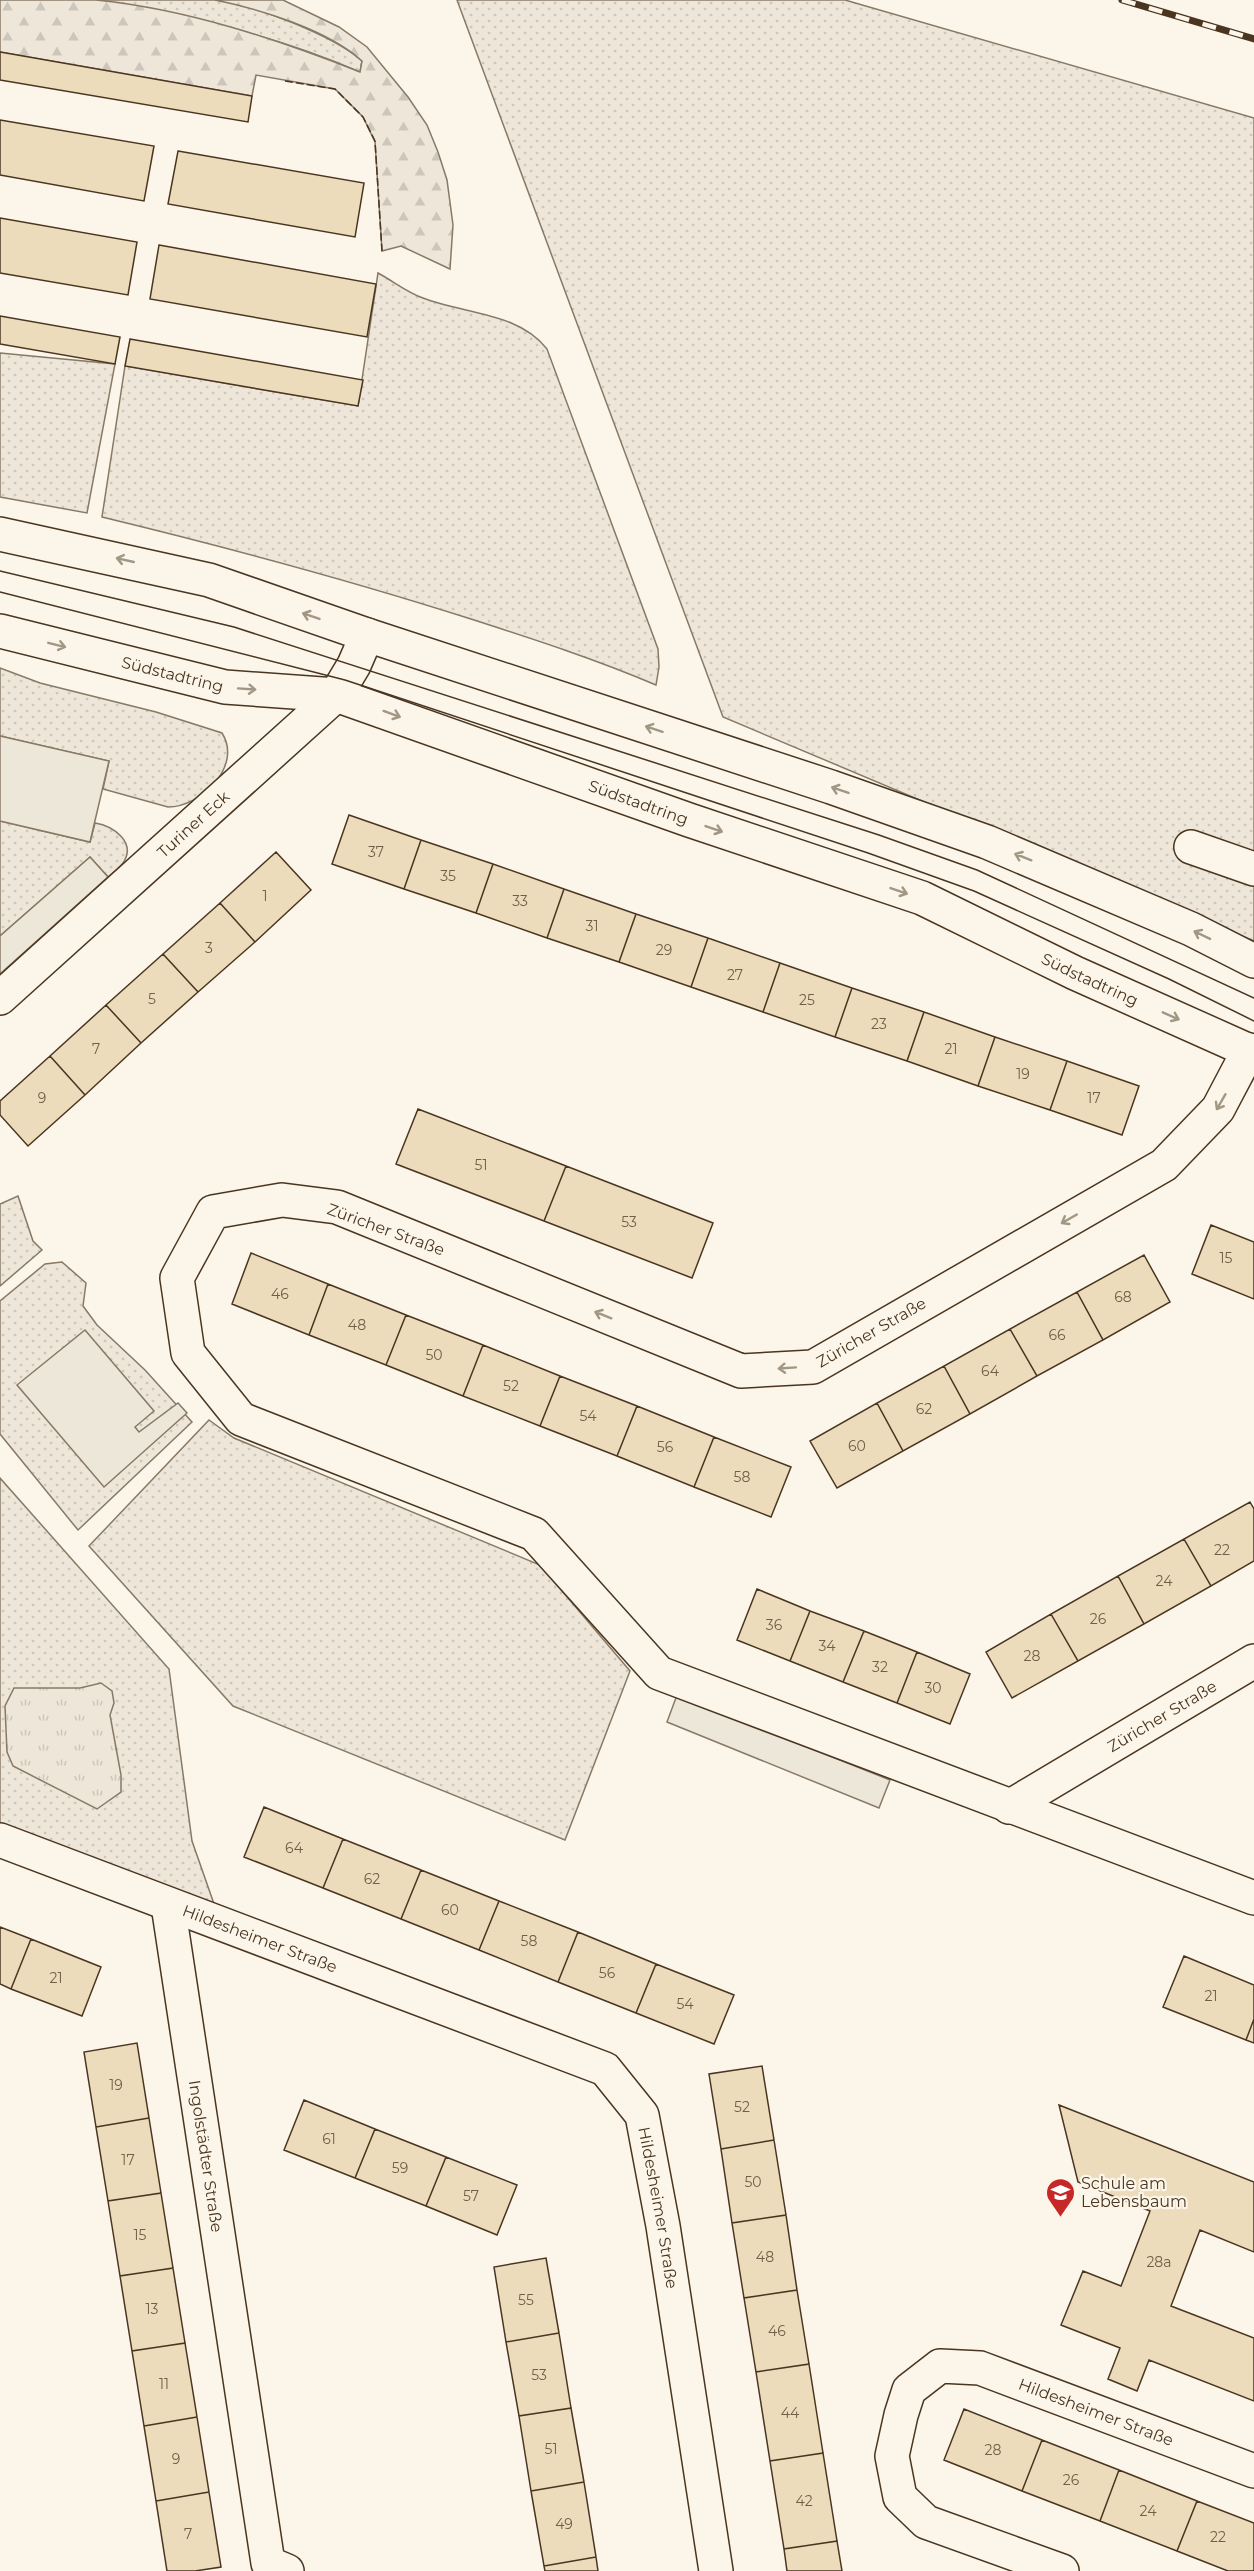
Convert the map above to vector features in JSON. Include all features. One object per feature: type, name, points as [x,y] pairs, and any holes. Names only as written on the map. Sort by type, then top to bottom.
[{"type":"street","points":[[0,534],[208,580],[367,635],[831,787],[987,843],[1129,902],[1254,961]]},
{"type":"street","name":"Südstadtring","points":[[0,631],[225,687],[336,695],[689,820],[921,898],[1075,973],[1251,1052]]},
{"type":"street","name":"Turiner Eck","points":[[0,998],[336,695],[354,665],[367,635]]},
{"type":"street","points":[[1191,847],[1254,869]]},
{"type":"street","name":"Züricher Straße","points":[[1251,1052],[1218,1109],[1164,1165],[813,1367],[741,1371],[337,1208],[282,1200],[213,1212],[177,1278],[188,1353],[241,1419],[534,1534],[659,1673],[1254,1898]]},
{"type":"street","name":"Züricher Straße","points":[[1009,1807],[1254,1661]]},
{"type":"street","points":[[0,1840],[168,1905]]},
{"type":"street","name":"Ingolstädter Straße","points":[[168,1905],[268,2563],[287,2571]]},
{"type":"street","name":"Hildesheimer Straße","points":[[168,1905],[220,1921],[605,2068],[642,2115],[663,2226],[716,2571]]},
{"type":"street","name":"Hildesheimer Straße","points":[[1062,2571],[926,2522],[900,2497],[892,2456],[901,2415],[909,2390],[940,2366],[980,2368],[1254,2471]]},
{"type":"green space","points":[[0,0],[96,0],[164,10],[264,37],[360,72],[362,61],[348,50],[312,30],[272,15],[215,0],[283,0],[339,27],[367,47],[408,97],[427,125],[447,180],[453,225],[450,269],[401,246],[382,251],[375,142],[363,117],[335,89],[256,75],[252,96],[0,52]]},
{"type":"green space","points":[[95,0],[215,0],[250,7],[314,32],[350,52],[362,61],[360,72],[296,47],[230,27]]},
{"type":"green space","points":[[457,0],[845,0],[1254,118],[1254,941],[723,717]]},
{"type":"green space","points":[[378,273],[423,298],[506,321],[535,337],[547,349],[658,649],[659,667],[656,685],[564,650],[379,591],[102,517],[125,366],[358,406]]},
{"type":"green space","points":[[0,353],[115,364],[87,513],[0,497]]},
{"type":"green space","points":[[0,668],[40,683],[156,712],[222,733],[227,746],[227,758],[223,771],[205,792],[193,800],[168,807],[103,789],[109,761],[0,736]]},
{"type":"green space","points":[[0,821],[90,842],[95,823],[121,836],[127,848],[127,855],[123,863],[108,877],[90,857],[0,936]]},
{"type":"green space","points":[[18,1196],[33,1241],[42,1250],[0,1286],[0,1204]]},
{"type":"green space","points":[[62,1262],[86,1283],[83,1306],[97,1325],[145,1370],[192,1422],[78,1530],[0,1434],[0,1301],[45,1264]]},
{"type":"green space","points":[[209,1420],[234,1438],[540,1565],[630,1671],[565,1840],[233,1706],[89,1546]]},
{"type":"green space","points":[[0,1478],[169,1669],[192,1841],[220,1921],[0,1840]]},
{"type":"green space","points":[[101,1683],[112,1691],[114,1703],[110,1715],[121,1775],[121,1792],[97,1809],[13,1766],[7,1752],[5,1706],[14,1688],[80,1688]]},
{"type":"shaded area","points":[[0,736],[109,761],[90,842],[0,821]]},
{"type":"shaded area","points":[[90,857],[108,877],[0,974],[0,936]]},
{"type":"shaded area","points":[[85,1330],[154,1411],[135,1427],[139,1432],[178,1403],[187,1413],[104,1487],[17,1385]]},
{"type":"shaded area","points":[[677,1695],[890,1780],[879,1808],[667,1722]]},
{"type":"building","points":[[0,52],[252,96],[248,122],[0,80]]},
{"type":"building","points":[[0,120],[154,146],[144,201],[0,175]]},
{"type":"building","points":[[178,151],[364,183],[355,237],[168,204]]},
{"type":"building","points":[[0,218],[137,242],[128,295],[0,273]]},
{"type":"building","points":[[159,245],[376,284],[367,337],[150,299]]},
{"type":"building","points":[[0,316],[120,337],[115,364],[0,344]]},
{"type":"building","points":[[130,339],[363,380],[358,406],[125,366]]},
{"type":"building","points":[[349,815],[421,840],[404,889],[332,864]]},
{"type":"building","points":[[421,840],[493,864],[476,913],[404,889]]},
{"type":"building","points":[[276,852],[311,890],[255,942],[220,903]]},
{"type":"building","points":[[493,864],[564,889],[547,938],[476,913]]},
{"type":"building","points":[[564,889],[636,914],[619,962],[547,938]]},
{"type":"building","points":[[220,903],[255,942],[198,992],[163,954]]},
{"type":"building","points":[[636,914],[708,938],[691,987],[619,962]]},
{"type":"building","points":[[708,938],[780,963],[763,1012],[691,987]]},
{"type":"building","points":[[163,954],[198,992],[141,1043],[106,1005]]},
{"type":"building","points":[[780,963],[852,988],[835,1037],[763,1012]]},
{"type":"building","points":[[852,988],[924,1012],[907,1061],[835,1037]]},
{"type":"building","points":[[106,1005],[141,1043],[85,1095],[50,1056]]},
{"type":"building","points":[[924,1012],[995,1037],[978,1086],[907,1061]]},
{"type":"building","points":[[995,1037],[1067,1061],[1050,1110],[978,1086]]},
{"type":"building","points":[[50,1056],[85,1095],[28,1146],[0,1115],[0,1101]]},
{"type":"building","points":[[1067,1061],[1139,1086],[1122,1135],[1050,1110]]},
{"type":"building","points":[[418,1109],[566,1166],[544,1221],[396,1164]]},
{"type":"building","points":[[566,1166],[713,1223],[692,1278],[544,1221]]},
{"type":"building","points":[[1211,1225],[1254,1242],[1254,1299],[1192,1274]]},
{"type":"building","points":[[251,1253],[328,1284],[309,1335],[232,1304]]},
{"type":"building","points":[[1144,1255],[1170,1302],[1103,1340],[1077,1292]]},
{"type":"building","points":[[328,1284],[406,1315],[386,1365],[309,1335]]},
{"type":"building","points":[[1077,1292],[1103,1340],[1037,1376],[1010,1329]]},
{"type":"building","points":[[406,1315],[483,1345],[463,1396],[386,1365]]},
{"type":"building","points":[[1010,1329],[1037,1376],[970,1414],[944,1366]]},
{"type":"building","points":[[483,1345],[560,1376],[540,1426],[463,1396]]},
{"type":"building","points":[[944,1366],[970,1414],[903,1451],[877,1403]]},
{"type":"building","points":[[560,1376],[637,1406],[617,1456],[540,1426]]},
{"type":"building","points":[[877,1403],[903,1451],[837,1488],[810,1441]]},
{"type":"building","points":[[637,1406],[714,1437],[694,1487],[617,1456]]},
{"type":"building","points":[[714,1437],[791,1467],[771,1517],[694,1487]]},
{"type":"building","points":[[1250,1502],[1254,1509],[1254,1561],[1211,1586],[1184,1539]]},
{"type":"building","points":[[1184,1539],[1211,1586],[1144,1624],[1118,1576]]},
{"type":"building","points":[[1118,1576],[1144,1624],[1078,1661],[1051,1614]]},
{"type":"building","points":[[757,1589],[810,1611],[790,1661],[737,1640]]},
{"type":"building","points":[[810,1611],[864,1631],[843,1682],[790,1661]]},
{"type":"building","points":[[1051,1614],[1078,1661],[1012,1698],[986,1652]]},
{"type":"building","points":[[864,1631],[917,1652],[897,1703],[843,1682]]},
{"type":"building","points":[[917,1652],[970,1674],[950,1724],[897,1703]]},
{"type":"building","points":[[264,1807],[343,1839],[323,1888],[244,1857]]},
{"type":"building","points":[[343,1839],[421,1870],[401,1919],[323,1888]]},
{"type":"building","points":[[421,1870],[499,1901],[479,1950],[401,1919]]},
{"type":"building","points":[[499,1901],[578,1932],[558,1982],[479,1950]]},
{"type":"building","points":[[0,1927],[31,1939],[11,1989],[0,1984]]},
{"type":"building","points":[[578,1932],[656,1964],[636,2013],[558,1982]]},
{"type":"building","points":[[31,1939],[101,1967],[82,2016],[11,1989]]},
{"type":"building","points":[[1184,1956],[1254,1985],[1254,2019],[1246,2040],[1163,2007]]},
{"type":"building","points":[[656,1964],[734,1995],[714,2044],[636,2013]]},
{"type":"building","points":[[1254,2019],[1254,2043],[1246,2040]]},
{"type":"building","points":[[137,2043],[149,2118],[96,2127],[84,2052]]},
{"type":"building","points":[[762,2066],[774,2140],[721,2149],[709,2074]]},
{"type":"building","points":[[304,2100],[375,2129],[355,2178],[284,2150]]},
{"type":"building","points":[[1059,2105],[1254,2182],[1254,2252],[1200,2230],[1171,2306],[1254,2338],[1254,2401],[1149,2360],[1137,2391],[1108,2379],[1120,2348],[1061,2325],[1083,2271],[1121,2286],[1150,2211],[1078,2182]]},
{"type":"building","points":[[149,2118],[161,2193],[108,2201],[96,2127]]},
{"type":"building","points":[[375,2129],[446,2157],[426,2206],[355,2178]]},
{"type":"building","points":[[774,2140],[786,2215],[732,2223],[721,2149]]},
{"type":"building","points":[[446,2157],[517,2185],[497,2235],[426,2206]]},
{"type":"building","points":[[161,2193],[173,2268],[120,2276],[108,2201]]},
{"type":"building","points":[[786,2215],[797,2290],[744,2298],[732,2223]]},
{"type":"building","points":[[546,2258],[559,2333],[506,2342],[494,2267]]},
{"type":"building","points":[[173,2268],[185,2343],[132,2351],[120,2276]]},
{"type":"building","points":[[797,2290],[809,2364],[756,2372],[744,2298]]},
{"type":"building","points":[[559,2333],[571,2408],[519,2416],[506,2342]]},
{"type":"building","points":[[185,2343],[197,2417],[144,2426],[132,2351]]},
{"type":"building","points":[[809,2364],[823,2453],[770,2461],[756,2372]]},
{"type":"building","points":[[571,2408],[584,2482],[531,2491],[519,2416]]},
{"type":"building","points":[[964,2409],[1042,2440],[1022,2491],[944,2460]]},
{"type":"building","points":[[197,2417],[209,2492],[156,2501],[144,2426]]},
{"type":"building","points":[[1042,2440],[1119,2470],[1100,2521],[1022,2491]]},
{"type":"building","points":[[823,2453],[837,2541],[784,2549],[770,2461]]},
{"type":"building","points":[[1119,2470],[1197,2501],[1177,2551],[1100,2521]]},
{"type":"building","points":[[584,2482],[596,2557],[544,2566],[531,2491]]},
{"type":"building","points":[[209,2492],[221,2567],[195,2571],[167,2571],[156,2501]]},
{"type":"building","points":[[1197,2501],[1254,2523],[1254,2571],[1228,2571],[1177,2551]]},
{"type":"building","points":[[837,2541],[842,2571],[787,2571],[784,2549]]},
{"type":"building","points":[[596,2557],[598,2571],[545,2571],[544,2566]]},
{"type":"tram line","points":[[0,571],[234,627],[879,835],[977,870],[1254,998]]},
{"type":"tram line","points":[[0,592],[345,680],[868,853],[974,891],[1169,979],[1254,1021]]},
{"type":"railway","points":[[1122,0],[1254,39]]},
{"type":"fence","points":[[285,81],[335,89],[363,117],[375,141],[382,251]]},
{"type":"place","name":"Schule am Lebensbaum","points":[[1060,2218]]}]
